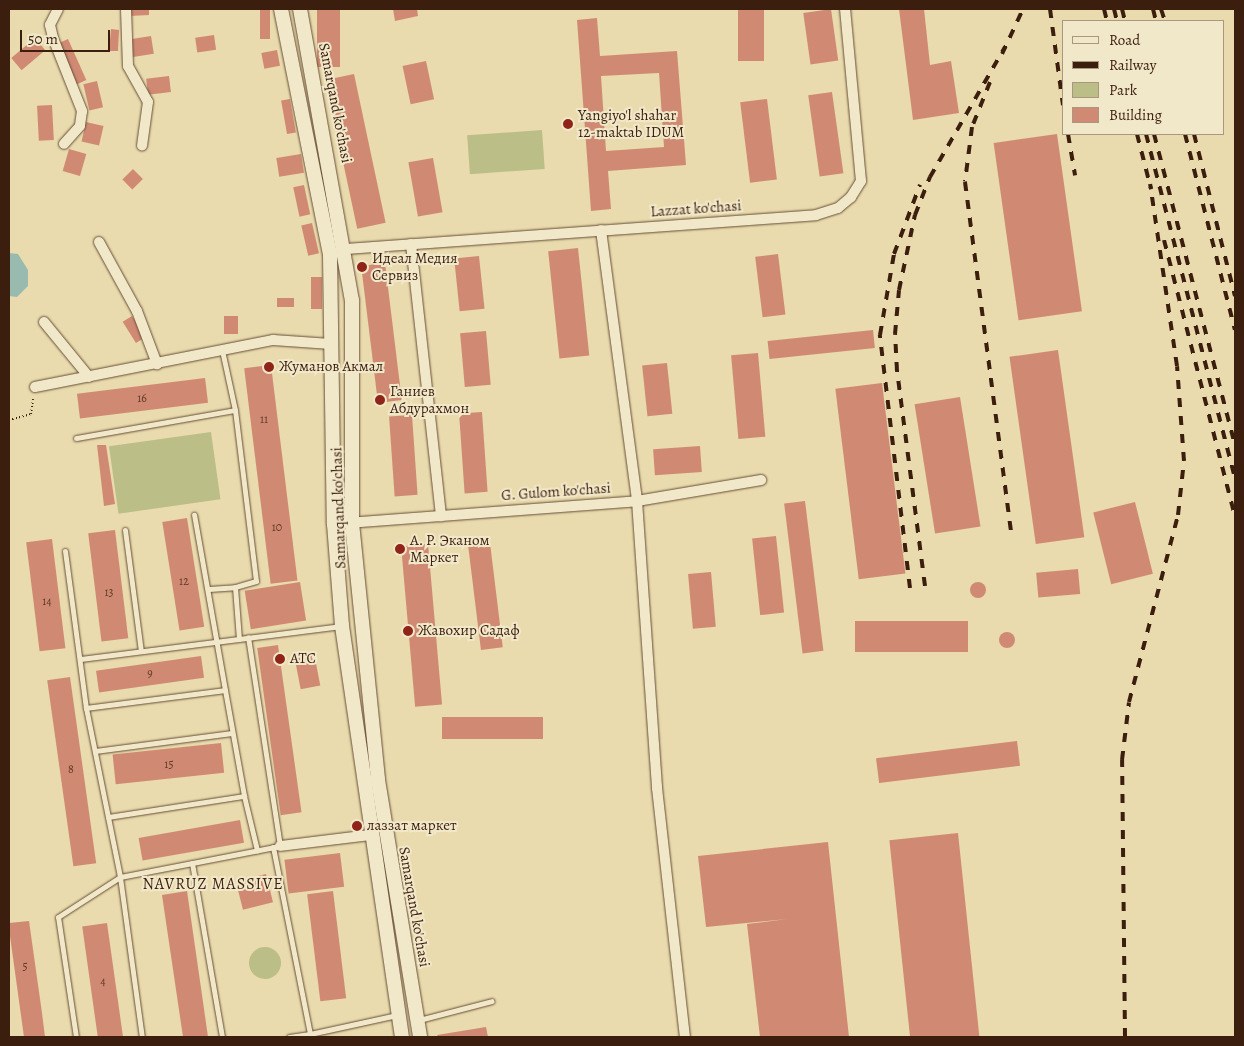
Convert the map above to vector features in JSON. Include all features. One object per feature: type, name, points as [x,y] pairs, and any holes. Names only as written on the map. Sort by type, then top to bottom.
[{"type":"main road","name":"Samarqand ko'chasi","points":[[281,9],[330,254],[334,524],[342,626],[369,835],[402,1037]]},
{"type":"main road","name":"Samarqand ko'chasi","points":[[300,9],[346,248],[352,300],[352,523],[378,780],[420,1037]]},
{"type":"street","points":[[58,9],[50,25],[53,38],[82,111],[80,126],[64,144]]},
{"type":"street","points":[[126,9],[128,66],[148,102],[142,146]]},
{"type":"street","name":"Lazzat ko'chasi","points":[[346,248],[816,215],[838,208],[852,197],[861,181],[845,9]]},
{"type":"street","points":[[601,230],[636,501],[657,788],[685,1037]]},
{"type":"street","points":[[99,242],[137,311],[157,364]]},
{"type":"street","points":[[410,244],[441,516]]},
{"type":"street","points":[[44,322],[89,377]]},
{"type":"street","points":[[35,387],[157,364],[221,348],[273,340],[331,344]]},
{"type":"street","name":"G. Gulom ko'chasi","points":[[334,524],[636,501],[761,480]]},
{"type":"street","points":[[276,846],[369,835]]},
{"type":"lane","points":[[209,589],[235,587],[256,581],[235,410],[221,348]]},
{"type":"lane","points":[[76,438],[235,410]]},
{"type":"lane","points":[[194,515],[209,589],[232,733],[257,850]]},
{"type":"lane","points":[[125,530],[142,651]]},
{"type":"lane","points":[[65,551],[81,659],[86,708],[120,877],[142,1037]]},
{"type":"lane","points":[[235,587],[239,638]]},
{"type":"lane","points":[[81,659],[342,626]]},
{"type":"lane","points":[[248,637],[276,846],[310,1034]]},
{"type":"lane","points":[[86,708],[225,690]]},
{"type":"lane","points":[[95,751],[232,733]]},
{"type":"lane","points":[[108,817],[244,796]]},
{"type":"lane","points":[[76,1037],[58,917],[120,877],[276,846]]},
{"type":"lane","points":[[192,863],[222,1037]]},
{"type":"lane","points":[[417,1020],[492,1001]]},
{"type":"lane","points":[[289,1037],[398,1015]]},
{"type":"path","points":[[9,420],[31,414],[35,387]]},
{"type":"green space","points":[[542,130],[545,169],[470,174],[467,135]]},
{"type":"green space","points":[[211,432],[220,499],[118,514],[109,446]]},
{"type":"green space","points":[[265,947],[271,948],[276,952],[280,957],[280,969],[276,974],[271,978],[265,979],[259,978],[254,974],[250,969],[249,963],[250,957],[254,952],[259,948]]},
{"type":"water","points":[[9,253],[18,254],[28,270],[28,286],[17,297],[9,296]]},
{"type":"building","points":[[130,9],[149,9],[149,15],[130,16]]},
{"type":"building","points":[[260,9],[270,9],[270,39],[260,39]]},
{"type":"building","points":[[317,9],[340,9],[340,67],[317,67]]},
{"type":"building","points":[[393,9],[417,9],[418,16],[395,21]]},
{"type":"building","points":[[738,9],[764,9],[764,61],[738,61]]},
{"type":"building","points":[[831,9],[838,60],[811,64],[803,13]]},
{"type":"building","points":[[899,9],[924,9],[930,65],[951,61],[959,113],[913,120]]},
{"type":"building","points":[[597,18],[600,56],[677,51],[686,165],[608,171],[611,209],[591,211],[577,20]],"holes":[[[659,73],[664,147],[606,151],[601,76]]]},
{"type":"building","points":[[111,29],[119,30],[118,51],[109,51]]},
{"type":"building","points":[[214,35],[216,50],[197,52],[195,38]]},
{"type":"building","points":[[151,36],[154,54],[133,57],[130,39]]},
{"type":"building","points":[[35,38],[45,50],[22,70],[11,58]]},
{"type":"building","points":[[68,39],[86,80],[74,85],[56,44]]},
{"type":"building","points":[[277,50],[280,66],[264,69],[261,53]]},
{"type":"building","points":[[426,61],[434,99],[411,104],[403,66]]},
{"type":"building","points":[[354,74],[386,223],[357,229],[326,80]]},
{"type":"building","points":[[169,76],[171,92],[148,95],[146,79]]},
{"type":"building","points":[[97,81],[103,107],[89,110],[83,84]]},
{"type":"building","points":[[832,92],[843,173],[820,177],[808,95]]},
{"type":"building","points":[[290,99],[296,132],[287,134],[281,101]]},
{"type":"building","points":[[767,99],[777,179],[750,183],[740,102]]},
{"type":"building","points":[[52,105],[54,140],[39,141],[37,106]]},
{"type":"building","points":[[86,122],[104,126],[99,146],[82,141]]},
{"type":"building","points":[[1057,134],[1082,311],[1019,320],[994,143]]},
{"type":"building","points":[[69,149],[86,154],[80,176],[63,171]]},
{"type":"building","points":[[301,154],[304,173],[279,177],[276,158]]},
{"type":"building","points":[[433,158],[443,212],[418,217],[408,162]]},
{"type":"building","points":[[133,169],[143,179],[132,190],[122,180]]},
{"type":"building","points":[[304,185],[310,214],[299,217],[293,187]]},
{"type":"building","points":[[312,223],[319,253],[308,256],[301,225]]},
{"type":"building","points":[[578,248],[589,355],[559,359],[548,251]]},
{"type":"building","points":[[778,254],[785,315],[763,317],[755,257]]},
{"type":"building","points":[[479,256],[485,309],[460,311],[454,259]]},
{"type":"building","points":[[385,263],[402,400],[378,403],[361,266]]},
{"type":"building","points":[[311,277],[322,277],[322,309],[311,309]]},
{"type":"building","points":[[277,298],[294,298],[294,307],[277,307]]},
{"type":"building","points":[[132,316],[145,337],[136,343],[123,322]]},
{"type":"building","points":[[224,316],[238,316],[238,334],[224,334]]},
{"type":"building","points":[[873,330],[875,348],[769,359],[768,341]]},
{"type":"building","points":[[486,331],[491,385],[465,387],[460,333]]},
{"type":"building","points":[[1058,350],[1084,537],[1036,544],[1009,357]]},
{"type":"building","points":[[758,353],[765,437],[738,439],[731,355]]},
{"type":"building","points":[[667,363],[672,414],[647,416],[642,366]]},
{"type":"building","points":[[271,365],[297,580],[271,584],[244,368]]},
{"type":"building","points":[[205,378],[208,403],[80,419],[77,394]]},
{"type":"building","points":[[882,383],[905,574],[859,579],[835,389]]},
{"type":"building","points":[[960,397],[980,526],[935,534],[915,404]]},
{"type":"building","points":[[482,412],[488,492],[465,493],[459,414]]},
{"type":"building","points":[[412,415],[418,495],[395,496],[389,417]]},
{"type":"building","points":[[97,445],[106,445],[115,504],[104,506]]},
{"type":"building","points":[[700,446],[702,472],[655,475],[653,449]]},
{"type":"building","points":[[805,501],[823,651],[803,653],[784,504]]},
{"type":"building","points":[[1135,502],[1153,574],[1111,584],[1093,512]]},
{"type":"building","points":[[187,518],[204,627],[180,631],[162,522]]},
{"type":"building","points":[[115,530],[128,638],[101,641],[88,533]]},
{"type":"building","points":[[776,536],[784,613],[760,615],[752,539]]},
{"type":"building","points":[[52,539],[65,648],[40,651],[26,542]]},
{"type":"building","points":[[490,543],[503,647],[481,650],[468,546]]},
{"type":"building","points":[[428,544],[442,704],[415,707],[401,546]]},
{"type":"building","points":[[1078,569],[1080,594],[1038,598],[1036,573]]},
{"type":"building","points":[[711,572],[716,627],[693,629],[688,574]]},
{"type":"building","points":[[300,582],[306,621],[251,629],[245,591]]},
{"type":"building","points":[[975,582],[981,582],[986,587],[984,596],[975,598],[970,593],[970,587]]},
{"type":"building","points":[[855,621],[968,621],[968,652],[855,652]]},
{"type":"building","points":[[1004,632],[1010,632],[1015,637],[1013,646],[1004,648],[999,643],[999,637]]},
{"type":"building","points":[[278,645],[302,812],[281,815],[257,648]]},
{"type":"building","points":[[314,653],[320,685],[301,689],[294,657]]},
{"type":"building","points":[[201,656],[204,678],[99,693],[96,671]]},
{"type":"building","points":[[70,677],[96,863],[73,866],[47,680]]},
{"type":"building","points":[[442,717],[543,717],[543,739],[442,739]]},
{"type":"building","points":[[1017,741],[1020,766],[879,783],[876,758]]},
{"type":"building","points":[[221,743],[224,773],[116,784],[113,754]]},
{"type":"building","points":[[240,820],[244,843],[143,861],[139,838]]},
{"type":"building","points":[[958,833],[979,1037],[910,1037],[889,840]]},
{"type":"building","points":[[828,842],[849,1037],[760,1037],[747,924],[787,919],[706,927],[698,856]]},
{"type":"building","points":[[340,853],[344,887],[289,894],[284,860]]},
{"type":"building","points":[[266,874],[273,902],[243,910],[236,881]]},
{"type":"building","points":[[187,891],[208,1037],[183,1037],[162,895]]},
{"type":"building","points":[[333,891],[346,998],[320,1001],[307,894]]},
{"type":"building","points":[[29,921],[45,1037],[24,1037],[9,929],[9,923]]},
{"type":"building","points":[[107,923],[123,1037],[98,1037],[82,926]]},
{"type":"building","points":[[486,1027],[488,1037],[438,1037],[437,1035]]},
{"type":"railway","points":[[1002,54],[1023,9]]},
{"type":"railway","points":[[1050,9],[1062,98]]},
{"type":"railway","points":[[1104,9],[1107,20]]},
{"type":"railway","points":[[1114,9],[1117,20]]},
{"type":"railway","points":[[1122,9],[1125,20]]},
{"type":"railway","points":[[1153,9],[1156,20]]},
{"type":"railway","points":[[1161,9],[1165,20]]},
{"type":"railway","points":[[925,586],[897,371],[895,334],[899,290],[915,215],[930,177],[1005,47]]},
{"type":"railway","points":[[990,82],[972,127],[965,182],[1012,537]]},
{"type":"railway","points":[[1068,135],[1075,175]]},
{"type":"railway","points":[[1137,135],[1151,189]]},
{"type":"railway","points":[[1146,135],[1235,478]]},
{"type":"railway","points":[[1154,135],[1235,445]]},
{"type":"railway","points":[[1185,135],[1235,330]]},
{"type":"railway","points":[[1194,135],[1235,296]]},
{"type":"railway","points":[[1125,1037],[1122,760],[1129,702],[1178,515],[1184,461],[1177,366],[1150,184]]},
{"type":"railway","points":[[910,588],[880,335],[894,254],[920,185]]},
{"type":"railway","points":[[1164,240],[1235,516]]},
{"type":"place","name":"Yangiyo'l shahar 12-maktab IDUM","points":[[568,124]]},
{"type":"place","name":"Идеал Медия Сервиз","points":[[362,267]]},
{"type":"place","name":"Жуманов Акмал","points":[[269,367]]},
{"type":"place","name":"Ганиев Абдурахмон","points":[[380,400]]},
{"type":"place","name":"А. Р. Эканом Маркет","points":[[400,549]]},
{"type":"place","name":"Жавохир Садаф","points":[[408,631]]},
{"type":"place","name":"АТС","points":[[280,659]]},
{"type":"place","name":"лаззат маркет","points":[[357,826]]},
{"type":"district","name":"NAVRUZ MASSIVE","points":[[213,884]]}]
